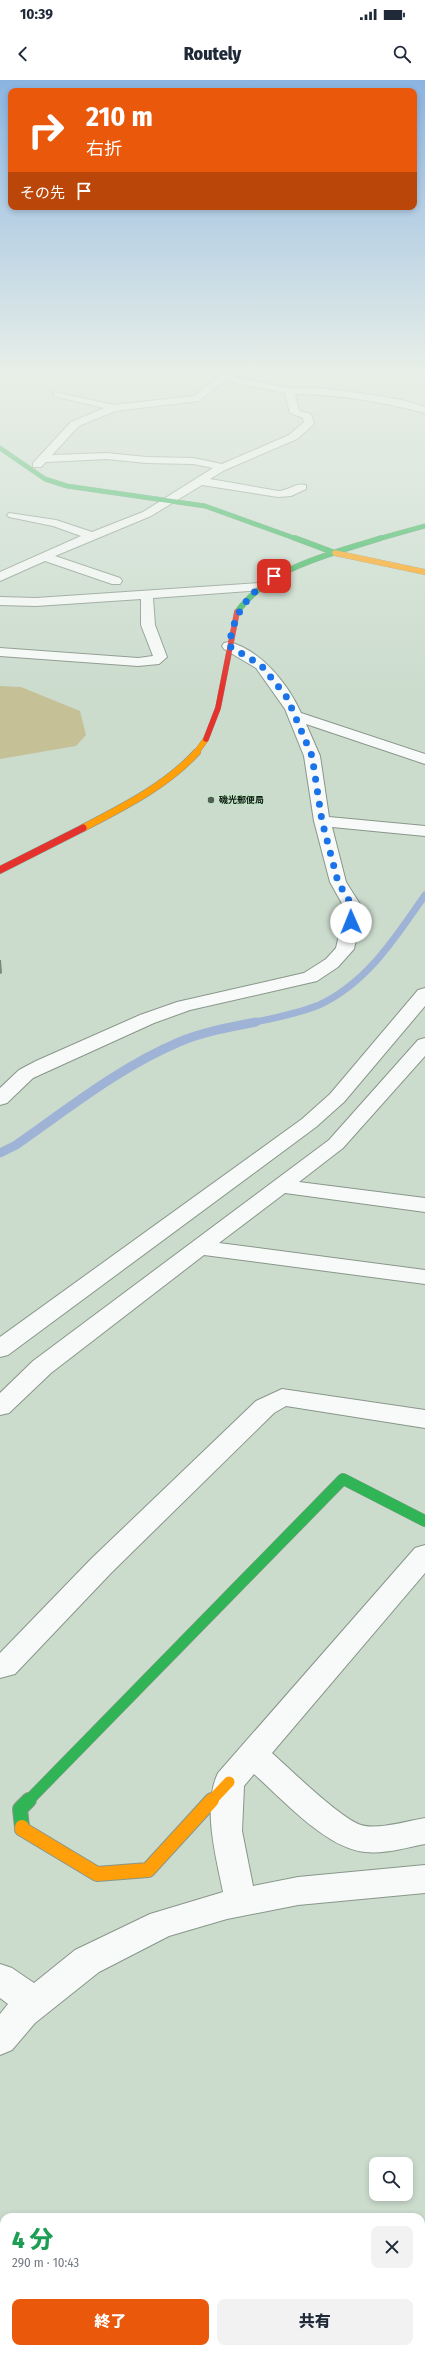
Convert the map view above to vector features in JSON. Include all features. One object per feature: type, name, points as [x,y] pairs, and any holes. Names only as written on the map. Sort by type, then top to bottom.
[{"type":"street","points":[[42,477],[67,486],[172,500],[218,510],[336,553],[425,572]]},
{"type":"street","points":[[0,577],[44,556],[147,514],[172,500],[206,477]]},
{"type":"street","points":[[200,481],[278,494],[287,494],[302,487]]},
{"type":"street","points":[[13,515],[56,523],[92,536]]},
{"type":"street","points":[[0,870],[132,802],[193,756],[203,745],[215,714],[232,627],[242,606],[259,587],[293,567],[425,526]]},
{"type":"street","points":[[44,556],[116,581]]},
{"type":"street","points":[[0,601],[36,602],[259,587]]},
{"type":"street","points":[[133,588],[147,595]]},
{"type":"street","points":[[0,652],[138,662],[154,661],[160,656],[148,625],[147,595]]},
{"type":"street","points":[[0,1099],[26,1074],[43,1064],[147,1019],[184,1006],[310,977],[332,963],[345,949],[354,909],[338,882],[322,821],[312,756],[286,696],[261,665],[229,646]]},
{"type":"street","points":[[295,716],[425,759]]},
{"type":"street","points":[[322,821],[421,830]]},
{"type":"street","points":[[0,1349],[309,1123],[337,1098],[425,994]]},
{"type":"street","points":[[0,1407],[42,1367],[201,1248],[279,1186],[336,1144],[425,1044]]},
{"type":"street","points":[[279,1186],[425,1205]]},
{"type":"street","points":[[201,1248],[425,1278]]},
{"type":"street","points":[[0,1667],[5,1666],[101,1566],[259,1413],[282,1397],[425,1419]]},
{"type":"street","points":[[425,1521],[343,1479],[20,1809],[22,1829],[96,1874],[148,1870],[229,1782],[425,1555]]},
{"type":"street","points":[[253,1754],[333,1823],[357,1838],[380,1837],[425,1831]]},
{"type":"street","points":[[229,1782],[226,1831],[241,1903]]},
{"type":"street","points":[[0,2039],[23,2012],[87,1961],[156,1927],[241,1903],[298,1891],[425,1879]]},
{"type":"street","points":[[0,1979],[35,2003]]},
{"type":"shaded area","points":[[0,686],[21,687],[80,711],[86,735],[76,746],[0,759]]},
{"type":"waterway","points":[[251,1023],[311,1008],[336,996],[366,972],[379,958],[425,895]]},
{"type":"waterway","points":[[0,1153],[16,1145],[115,1076],[157,1052],[198,1035],[256,1022]]},
{"type":"traffic: fast","points":[[42,477],[67,486],[205,506],[335,553]]},
{"type":"traffic: fast","points":[[237,612],[247,598],[260,586],[291,569],[325,556],[425,526]]},
{"type":"traffic: fast","points":[[22,1827],[20,1809],[343,1479],[425,1521]]},
{"type":"traffic: slow","points":[[335,553],[425,572]]},
{"type":"traffic: slow","points":[[83,828],[133,801],[168,778],[184,765],[206,739]]},
{"type":"traffic: slow","points":[[22,1827],[22,1829],[97,1874],[148,1870],[229,1782]]},
{"type":"traffic: jam","points":[[206,739],[218,708],[229,643],[237,612]]},
{"type":"traffic: jam","points":[[0,870],[83,828]]},
{"type":"place","name":"磯光郵便局","points":[[211,800]]},
{"type":"route","points":[[274,576],[259,587],[242,606],[232,627],[229,646],[261,665],[268,672],[286,696],[295,716],[312,756],[322,821],[338,882],[354,909],[351,922]]}]
